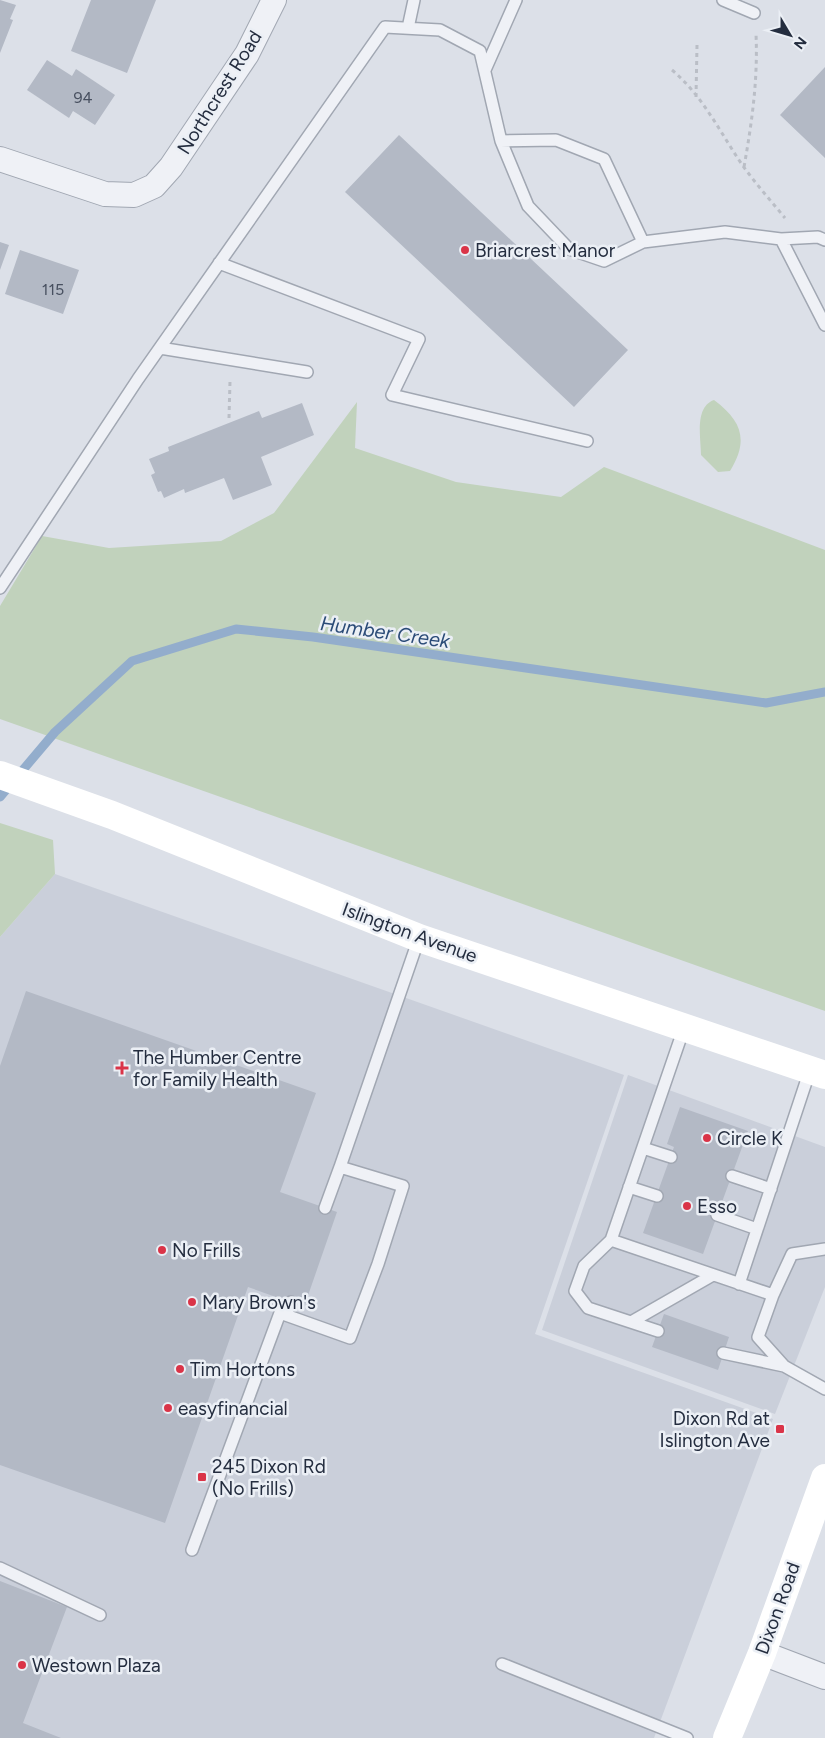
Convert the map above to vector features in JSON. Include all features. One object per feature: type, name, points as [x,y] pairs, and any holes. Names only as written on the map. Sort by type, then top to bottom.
[{"type":"main road","name":"Islington Avenue","points":[[0,775],[112,815],[419,938],[817,1072]]},
{"type":"main road","name":"Dixon Road","points":[[727,1738],[762,1653],[822,1494]]},
{"type":"street","name":"Northcrest Road","points":[[0,159],[105,194],[134,194],[160,182],[246,54],[274,0]]},
{"type":"street","points":[[762,1653],[825,1677]]},
{"type":"lane","points":[[408,28],[414,0]]},
{"type":"lane","points":[[485,70],[516,0]]},
{"type":"lane","points":[[723,0],[754,13]]},
{"type":"lane","points":[[0,588],[219,262],[385,27],[440,30],[480,51],[501,141],[528,206],[569,249],[604,261],[643,242],[724,232],[781,240],[818,237],[825,240]]},
{"type":"lane","points":[[501,141],[556,140],[604,159],[643,242]]},
{"type":"lane","points":[[781,240],[825,326]]},
{"type":"lane","points":[[219,262],[419,339],[392,395],[587,442]]},
{"type":"lane","points":[[160,348],[307,372]]},
{"type":"lane","points":[[325,1208],[419,938]]},
{"type":"lane","points":[[658,1331],[588,1308],[575,1292],[584,1266],[611,1240],[684,1026]]},
{"type":"lane","points":[[739,1284],[771,1189],[817,1072]]},
{"type":"lane","points":[[643,1148],[671,1157]]},
{"type":"lane","points":[[192,1550],[280,1312],[350,1338],[378,1264],[403,1186],[340,1167]]},
{"type":"lane","points":[[732,1176],[771,1189]]},
{"type":"lane","points":[[629,1188],[657,1196]]},
{"type":"lane","points":[[717,1216],[757,1229]]},
{"type":"lane","points":[[611,1240],[773,1295]]},
{"type":"lane","points":[[784,1366],[758,1337],[773,1295],[792,1254],[825,1249]]},
{"type":"lane","points":[[631,1322],[713,1275]]},
{"type":"lane","points":[[286,1315],[291,1302]]},
{"type":"lane","points":[[723,1353],[784,1366],[825,1389]]},
{"type":"lane","points":[[0,1568],[58,1593],[100,1615]]},
{"type":"lane","points":[[502,1664],[688,1738]]},
{"type":"path","points":[[744,167],[753,118],[757,69],[754,13]]},
{"type":"path","points":[[696,97],[697,45]]},
{"type":"path","points":[[672,70],[696,97],[744,167],[800,238]]},
{"type":"path","points":[[230,360],[230,418]]},
{"type":"shaded area","points":[[55,874],[624,1075],[535,1334],[773,1419],[654,1738],[0,1738],[0,937]]},
{"type":"shaded area","points":[[628,1075],[825,1147],[825,1287],[775,1414],[542,1330]]},
{"type":"green space","points":[[714,400],[731,416],[740,432],[739,450],[730,471],[718,472],[701,455],[701,416],[708,404]]},
{"type":"green space","points":[[357,402],[355,448],[456,482],[561,497],[604,467],[825,550],[825,1011],[0,719],[0,606],[42,536],[109,548],[221,541],[274,513]]},
{"type":"green space","points":[[0,823],[53,840],[55,874],[0,937]]},
{"type":"building","points":[[0,0],[16,5],[10,19],[13,20],[0,53]]},
{"type":"building","points":[[91,0],[156,0],[127,73],[71,51]]},
{"type":"building","points":[[47,60],[72,76],[76,69],[115,95],[95,125],[73,111],[69,118],[27,90]]},
{"type":"building","points":[[825,67],[825,158],[780,115]]},
{"type":"building","name":"Briarcrest Manor","points":[[399,135],[628,350],[574,407],[345,192]]},
{"type":"building","points":[[0,242],[9,245],[0,270]]},
{"type":"building","points":[[20,250],[79,270],[63,314],[5,294]]},
{"type":"building","points":[[302,403],[314,435],[261,457],[272,485],[233,500],[224,478],[185,493],[184,489],[164,498],[161,491],[158,492],[151,475],[155,473],[149,459],[169,451],[168,447],[259,411],[262,418]]},
{"type":"building","name":"No Frills","points":[[26,991],[316,1093],[280,1192],[337,1212],[304,1307],[248,1287],[165,1523],[0,1465],[0,1066]]},
{"type":"building","name":"Esso","points":[[680,1107],[748,1131],[703,1254],[643,1233],[674,1147],[667,1144]]},
{"type":"building","points":[[664,1314],[729,1337],[718,1370],[652,1347]]},
{"type":"building","name":"Westown Plaza","points":[[0,1581],[67,1607],[23,1723],[61,1738],[0,1738]]},
{"type":"waterway","name":"Humber Creek","points":[[0,797],[55,732],[132,661],[236,629],[313,637],[766,703],[825,692]]},
{"type":"place","name":"Briarcrest Manor","points":[[465,250]]},
{"type":"place","name":"The Humber Centre for Family Health","points":[[122,1068]]},
{"type":"place","name":"Circle K","points":[[707,1138]]},
{"type":"place","name":"Esso","points":[[687,1206]]},
{"type":"place","name":"No Frills","points":[[162,1250]]},
{"type":"place","name":"Mary Brown's","points":[[192,1302]]},
{"type":"place","name":"Tim Hortons","points":[[180,1369]]},
{"type":"place","name":"easyfinancial","points":[[168,1408]]},
{"type":"place","name":"Dixon Rd at Islington Ave","points":[[780,1429]]},
{"type":"place","name":"245 Dixon Rd (No Frills)","points":[[202,1477]]},
{"type":"place","name":"Westown Plaza","points":[[22,1665]]}]
